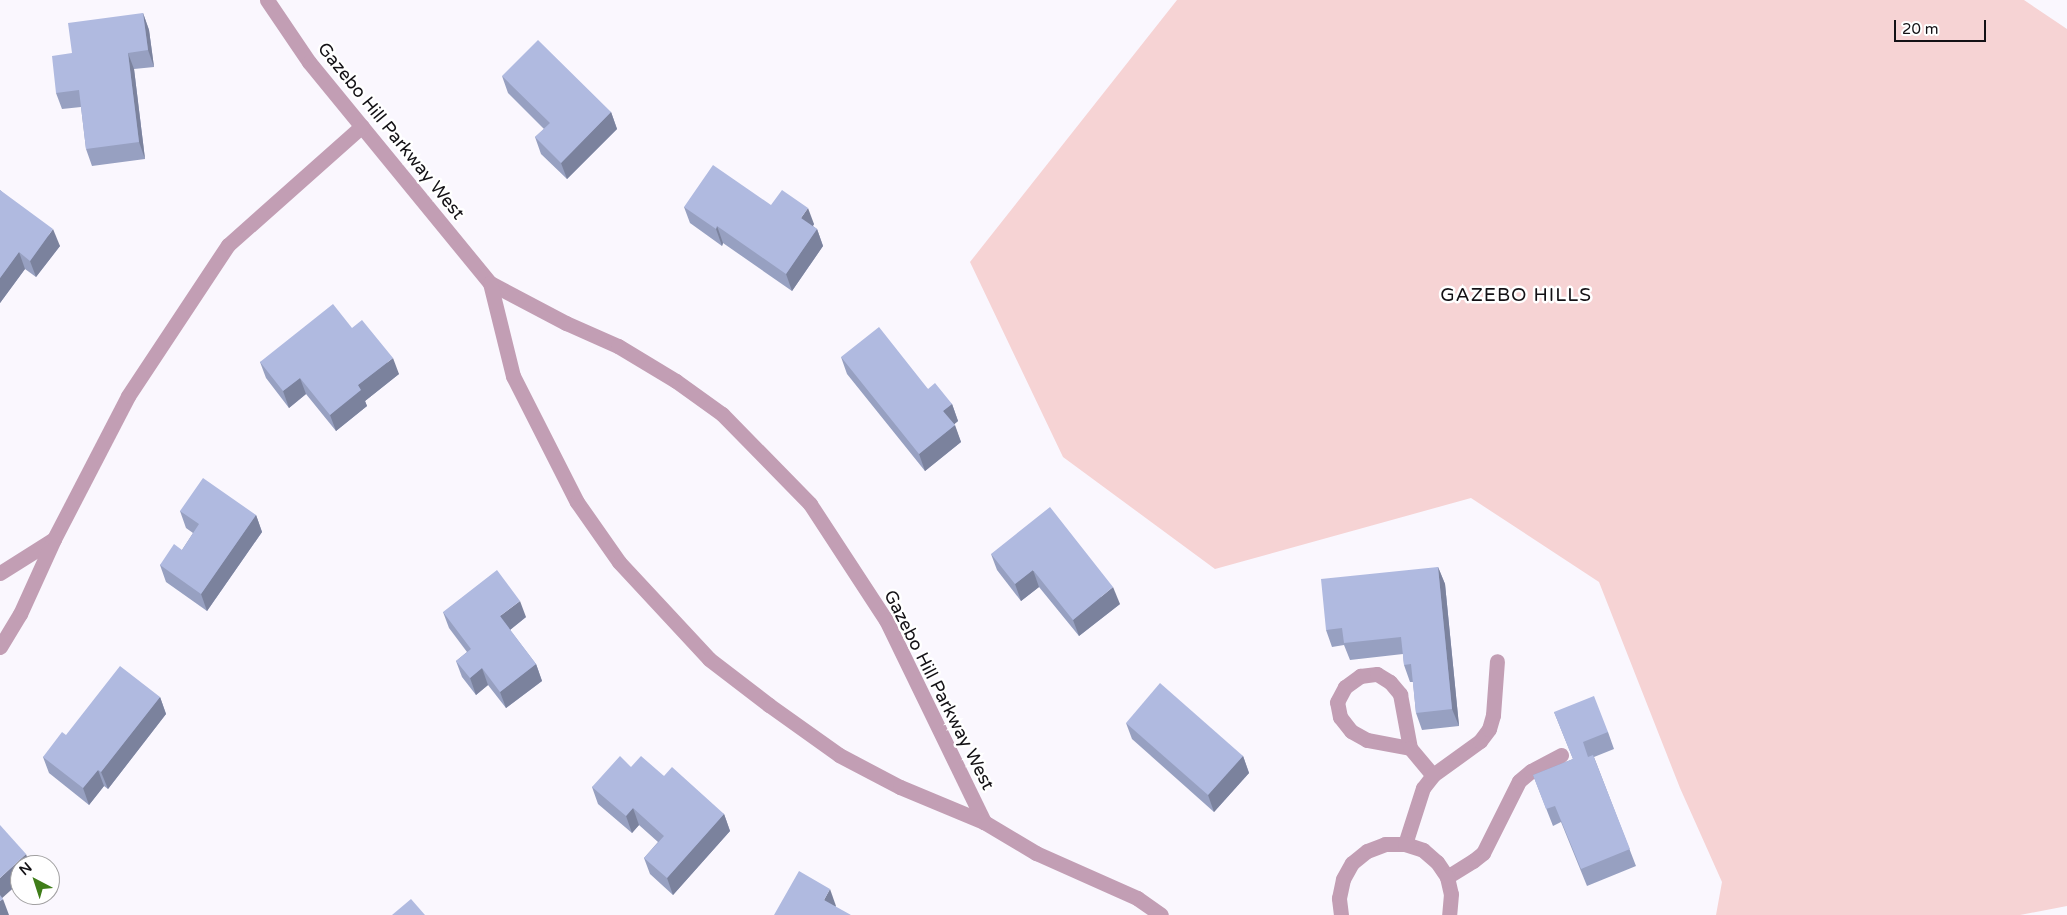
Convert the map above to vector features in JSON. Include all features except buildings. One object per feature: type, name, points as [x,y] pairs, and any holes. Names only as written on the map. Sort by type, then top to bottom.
[{"type":"street","name":"Gazebo Hill Parkway West","points":[[267,0],[309,62],[490,283],[566,323],[618,346],[676,381],[722,414],[810,504],[886,620],[984,822]]},
{"type":"street","points":[[0,647],[20,614],[54,539],[128,396],[228,246],[362,126]]},
{"type":"street","name":"Gazebo Hill Parkway West","points":[[490,283],[513,376],[577,502],[619,562],[709,659],[768,706],[840,755],[900,788],[984,822],[1036,853],[1137,898],[1160,915]]},
{"type":"street","points":[[0,573],[54,539]]},
{"type":"street","points":[[1405,844],[1423,788],[1433,775],[1480,741],[1489,729],[1493,715],[1497,661]]},
{"type":"street","points":[[1410,748],[1367,740],[1351,731],[1340,717],[1337,702],[1345,687],[1360,676],[1377,674],[1390,682],[1400,694],[1410,748],[1433,775]]},
{"type":"street","points":[[1447,877],[1473,861],[1483,852],[1519,781],[1531,771],[1562,755]]},
{"type":"street","points":[[1341,915],[1339,898],[1343,879],[1352,863],[1367,851],[1386,844],[1405,844],[1423,850],[1437,862],[1447,877],[1451,894],[1449,915]]},
{"type":"shaded area","points":[[1177,0],[2024,0],[2067,29],[2067,906],[2020,915],[1716,915],[1722,882],[1680,788],[1599,582],[1471,498],[1215,569],[1063,457],[970,262]]},
{"type":"district","name":"GAZEBO HILLS","points":[[1516,296]]}]
